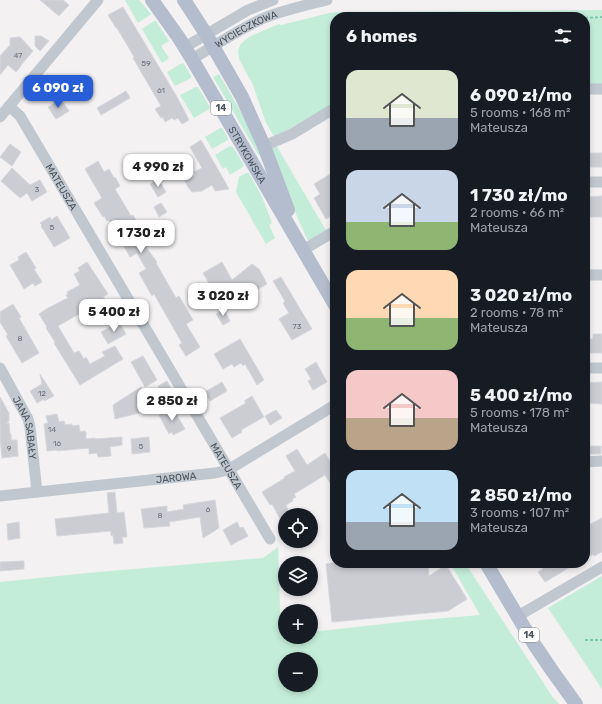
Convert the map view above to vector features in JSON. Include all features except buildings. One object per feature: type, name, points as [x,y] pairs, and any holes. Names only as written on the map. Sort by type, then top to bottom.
[{"type":"main road","name":"STRYKOWSKA","points":[[152,0],[185,47],[330,296]]},
{"type":"main road","name":"STRYKOWSKA","points":[[184,0],[206,34],[242,97],[264,146],[303,250]]},
{"type":"main road","name":"14","points":[[489,568],[553,672],[576,704]]},
{"type":"street","points":[[0,117],[98,0]]},
{"type":"street","name":"WYCIECZKOWA","points":[[185,47],[206,34],[246,5],[273,0]]},
{"type":"street","name":"WYCIECZKOWA","points":[[192,59],[266,17],[327,0]]},
{"type":"street","points":[[259,2],[266,17]]},
{"type":"street","points":[[246,5],[256,22]]},
{"type":"street","points":[[590,89],[602,89]]},
{"type":"street","name":"MATEUSZA","points":[[9,106],[20,116],[270,539]]},
{"type":"street","points":[[264,146],[292,134],[330,111]]},
{"type":"street","points":[[590,182],[602,182]]},
{"type":"street","points":[[303,250],[330,234]]},
{"type":"street","points":[[590,274],[602,275]]},
{"type":"street","name":"JANA SABAŁY","points":[[0,368],[28,419],[37,492]]},
{"type":"street","points":[[590,368],[602,368]]},
{"type":"street","name":"JAROWA","points":[[0,496],[207,474],[228,470],[330,408]]},
{"type":"street","points":[[590,462],[602,461]]},
{"type":"street","points":[[518,616],[602,567]]},
{"type":"path","points":[[590,18],[602,18]]},
{"type":"path","points":[[585,640],[602,640]]},
{"type":"green space","points":[[125,0],[139,0],[151,14],[138,23]]},
{"type":"green space","points":[[602,10],[602,84],[590,84],[590,12],[342,12]]},
{"type":"green space","points":[[329,13],[330,107],[275,138],[266,123],[253,85],[239,59],[238,51],[240,45],[253,35],[279,24],[281,25]]},
{"type":"green space","points":[[156,21],[169,41],[161,46],[169,58],[162,63],[142,29]]},
{"type":"green space","points":[[182,63],[184,64],[191,78],[175,86],[167,72]]},
{"type":"green space","points":[[219,74],[247,122],[260,155],[213,77]]},
{"type":"green space","points":[[198,87],[210,107],[194,118],[180,95]]},
{"type":"green space","points":[[222,128],[228,140],[212,149],[205,137]]},
{"type":"green space","points":[[276,145],[327,232],[309,240],[307,239],[271,149]]},
{"type":"green space","points":[[230,146],[233,147],[244,165],[230,175],[226,167],[223,169],[215,155]]},
{"type":"green space","points":[[249,173],[262,197],[272,223],[269,225],[275,238],[266,244],[236,192],[239,177]]},
{"type":"green space","points":[[278,547],[278,596],[280,596],[280,604],[278,604],[278,644],[318,644],[318,631],[480,615],[453,568],[468,568],[552,696],[559,704],[0,704],[0,582],[263,558]]},
{"type":"green space","points":[[602,576],[602,689],[548,608]]}]
